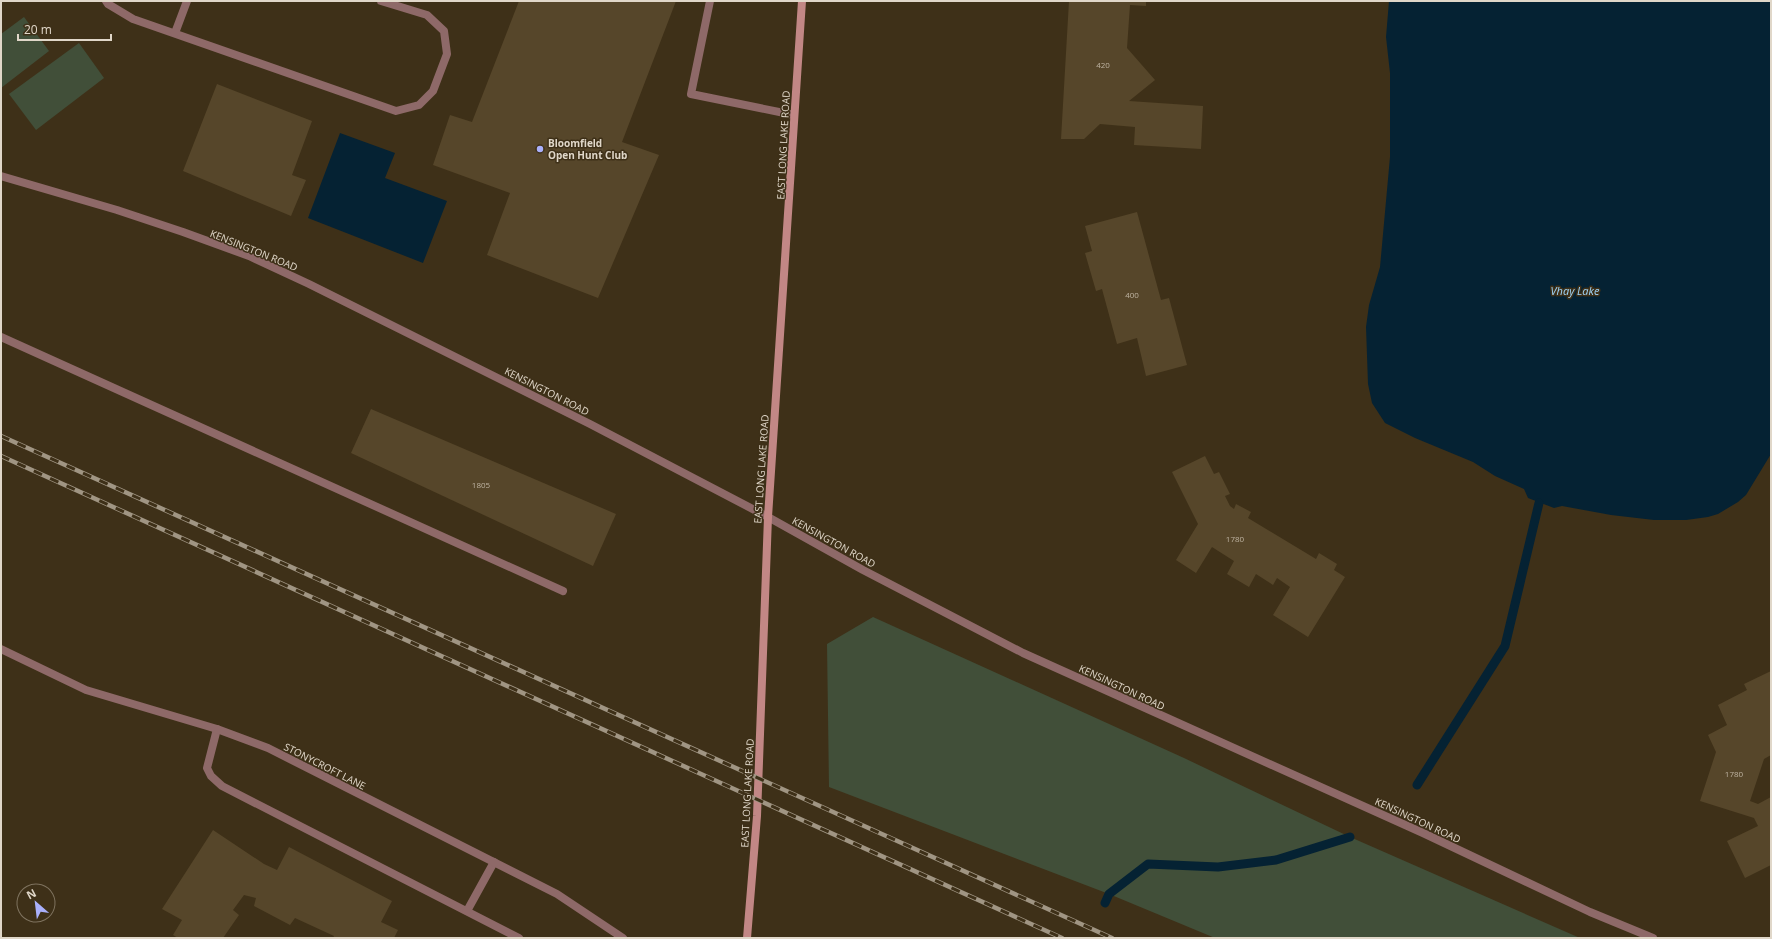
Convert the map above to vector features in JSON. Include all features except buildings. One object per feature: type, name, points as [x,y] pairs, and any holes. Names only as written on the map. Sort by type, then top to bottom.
[{"type":"main road","name":"EAST LONG LAKE ROAD","points":[[747,938],[757,816],[768,517],[802,1]]},
{"type":"street","points":[[106,1],[108,4],[133,19],[396,111],[419,105],[433,91],[447,54],[444,31],[427,15],[381,1]]},
{"type":"street","points":[[175,34],[187,1]]},
{"type":"street","points":[[710,1],[691,94],[794,115]]},
{"type":"street","name":"KENSINGTON ROAD","points":[[1,176],[161,225],[262,262],[488,372],[768,517],[863,570],[1023,653],[1423,833],[1590,912],[1653,938]]},
{"type":"street","points":[[1,337],[563,591]]},
{"type":"street","name":"STONYCROFT LANE","points":[[1,649],[86,690],[217,728],[268,748],[557,894],[623,938]]},
{"type":"street","points":[[217,728],[207,768],[211,776],[222,786],[519,938]]},
{"type":"street","points":[[467,912],[494,862]]},
{"type":"green space","points":[[24,17],[49,51],[1,88],[1,34]]},
{"type":"green space","points":[[79,43],[104,78],[36,130],[9,94]]},
{"type":"green space","points":[[873,617],[1184,758],[1350,837],[1580,938],[1215,938],[1109,894],[829,787],[827,644]]},
{"type":"water","name":"Vhay Lake","points":[[1389,1],[1771,1],[1771,454],[1746,495],[1738,502],[1718,514],[1686,520],[1654,520],[1611,515],[1562,506],[1554,508],[1528,498],[1524,489],[1495,476],[1473,462],[1415,438],[1385,423],[1372,403],[1368,384],[1366,327],[1369,305],[1380,267],[1390,157],[1390,73],[1386,37]]},
{"type":"water","points":[[340,133],[395,153],[385,178],[447,201],[423,263],[308,218]]},
{"type":"waterway","points":[[1417,785],[1505,646],[1539,503]]},
{"type":"waterway","points":[[1105,903],[1109,894],[1148,864],[1218,867],[1276,860],[1350,837]]},
{"type":"railway","points":[[1,436],[1112,938]]},
{"type":"railway","points":[[1,456],[1062,938]]},
{"type":"place","name":"Bloomfield Open Hunt Club","points":[[540,149]]}]
